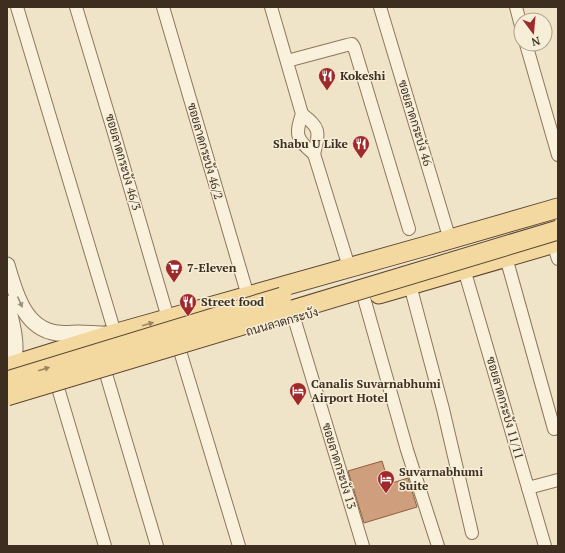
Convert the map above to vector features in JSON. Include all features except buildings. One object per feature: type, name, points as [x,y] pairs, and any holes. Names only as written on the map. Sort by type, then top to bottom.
[{"type":"main road","points":[[9,372],[113,334],[450,240],[558,208]]},
{"type":"main road","points":[[9,372],[312,288],[464,248],[558,220]]},
{"type":"main road","points":[[7,396],[557,243]]},
{"type":"main road","name":"ถนนลาดกระบัง","points":[[7,404],[180,351],[557,243]]},
{"type":"street","points":[[7,265],[24,311],[44,330],[57,333],[113,334],[18,7]]},
{"type":"street","name":"ซอยลาดกระบัง 46/3","points":[[76,7],[168,318]]},
{"type":"street","name":"ซอยลาดกระบัง 46/2","points":[[163,7],[248,296]]},
{"type":"street","points":[[271,7],[302,114],[298,127],[298,136],[302,144],[314,154]]},
{"type":"street","name":"ซอยลาดกระบัง 46","points":[[380,7],[450,240]]},
{"type":"street","points":[[287,61],[352,44],[409,230]]},
{"type":"street","points":[[528,52],[558,155]]},
{"type":"street","points":[[302,114],[312,122],[318,130],[318,140],[314,154],[349,268]]},
{"type":"street","points":[[505,258],[512,276],[554,429]]},
{"type":"street","name":"ซอยลาดกระบัง 11/11","points":[[464,269],[545,546]]},
{"type":"street","points":[[410,285],[443,409],[472,533]]},
{"type":"street","points":[[364,298],[407,450],[438,546]]},
{"type":"street","points":[[7,303],[14,332],[15,350],[9,372],[23,383],[51,390],[105,546]]},
{"type":"street","name":"ซอยลาดกระบัง 13","points":[[294,318],[364,546]]},
{"type":"street","points":[[180,351],[239,546]]},
{"type":"street","points":[[106,374],[157,546]]},
{"type":"street","points":[[528,488],[558,480]]},
{"type":"place","name":"Kokeshi","points":[[327,91]]},
{"type":"place","name":"Shabu U Like","points":[[361,159]]},
{"type":"place","name":"7-Eleven","points":[[174,283]]},
{"type":"place","name":"Street food","points":[[188,317]]},
{"type":"place","name":"Canalis Suvarnabhumi Airport Hotel","points":[[298,406]]},
{"type":"place","name":"Suvarnabhumi Suite","points":[[386,494]]}]
